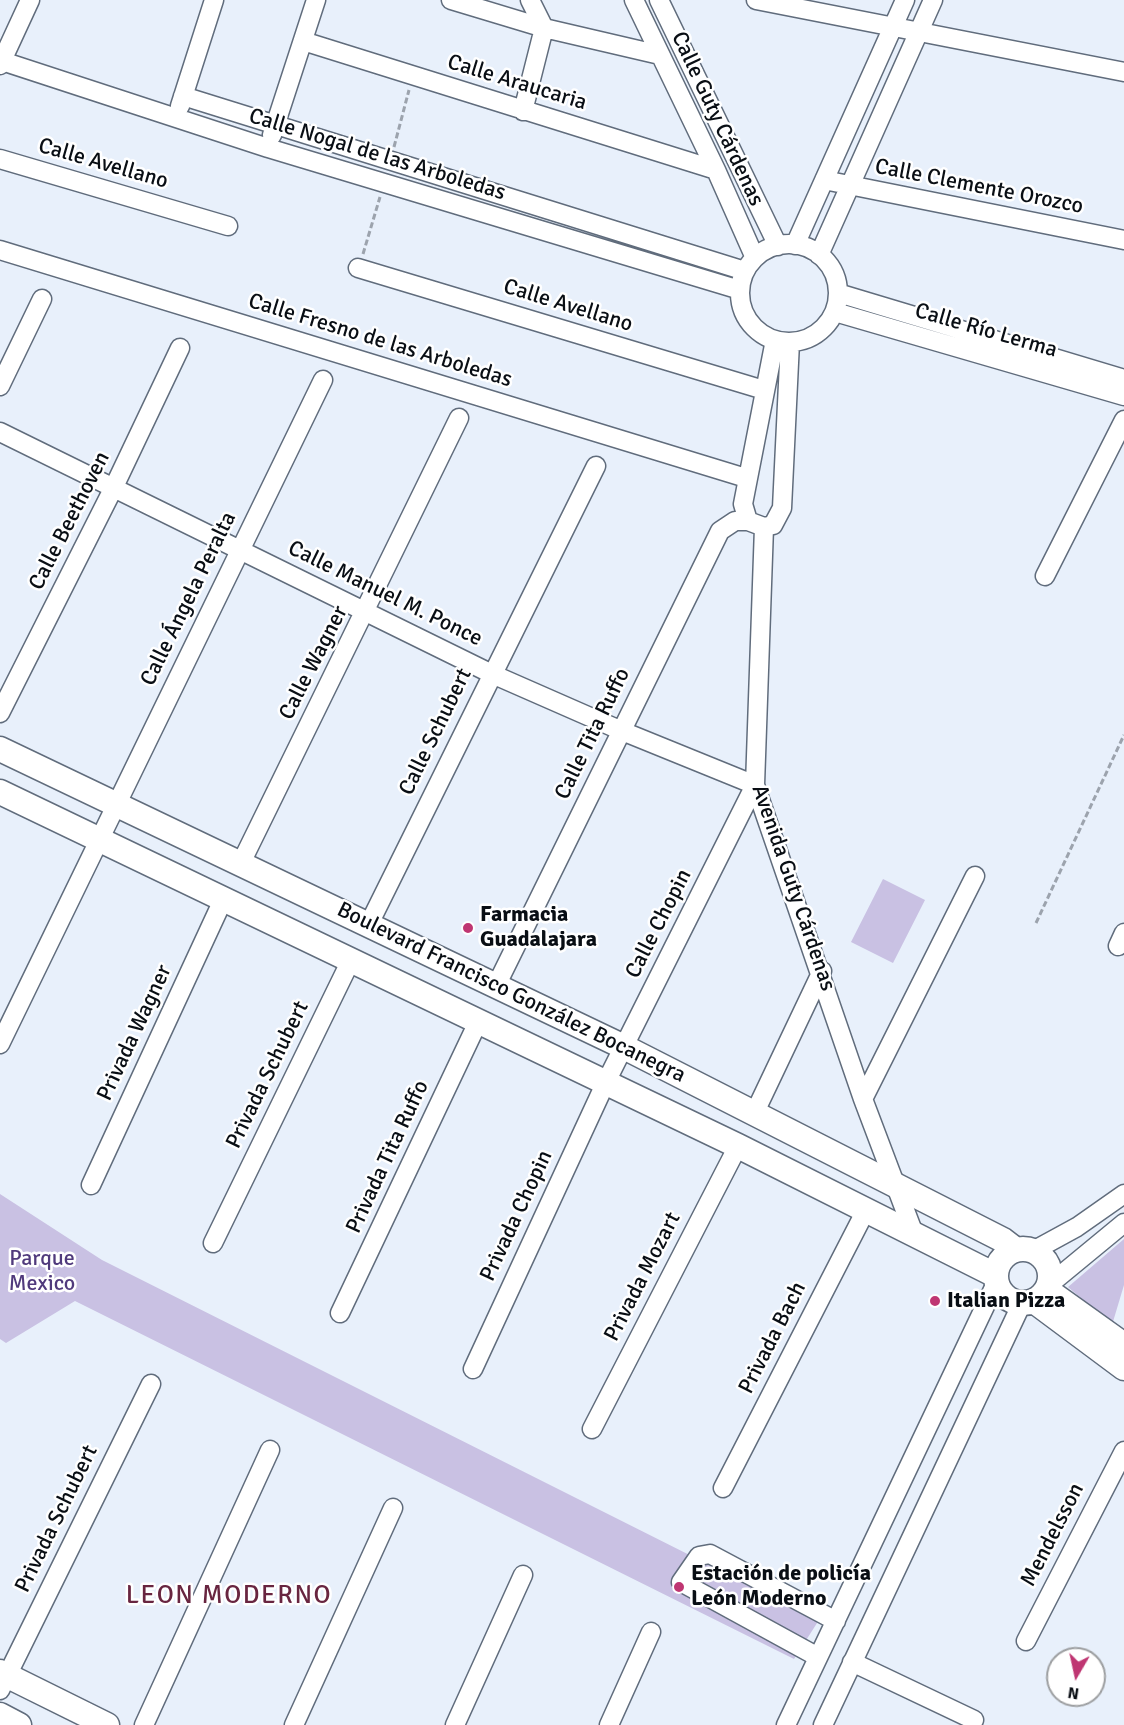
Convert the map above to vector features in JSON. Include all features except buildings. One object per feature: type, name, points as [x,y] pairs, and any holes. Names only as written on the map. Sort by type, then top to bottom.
[{"type":"main road","name":"Boulevard Francisco González Bocanegra","points":[[0,749],[624,1047],[895,1183],[1024,1251]]},
{"type":"main road","name":"Boulevard Francisco González Bocanegra","points":[[0,792],[738,1146],[914,1234],[996,1278]]},
{"type":"main road","points":[[356,963],[363,943],[374,926]]},
{"type":"main road","points":[[1038,1294],[1048,1264],[1024,1251],[1002,1260],[996,1278],[1005,1297],[1038,1294],[1124,1346]]},
{"type":"main road","points":[[1038,1294],[1124,1368]]},
{"type":"main road","points":[[2,1679],[107,1725]]},
{"type":"main road","points":[[0,1715],[19,1725]]},
{"type":"street","points":[[1,63],[30,0]]},
{"type":"street","points":[[177,117],[214,0]]},
{"type":"street","points":[[268,148],[316,0]]},
{"type":"street","points":[[451,0],[544,28],[660,55]]},
{"type":"street","points":[[523,111],[544,28],[530,0]]},
{"type":"street","name":"Calle Guty Cárdenas","points":[[634,0],[716,170],[750,265]]},
{"type":"street","name":"Calle Guty Cárdenas","points":[[659,0],[786,245]]},
{"type":"street","points":[[756,0],[1124,72]]},
{"type":"street","points":[[786,245],[819,255],[830,265],[836,279],[838,293],[835,312],[824,328],[808,339],[782,341],[758,330],[745,315],[740,290],[750,265],[786,245],[824,180],[904,0]]},
{"type":"street","points":[[819,255],[852,186],[933,0]]},
{"type":"street","name":"Calle Araucaria","points":[[303,41],[716,170]]},
{"type":"street","name":"Calle Nogal de las Arboledas","points":[[1,63],[177,117],[268,148],[740,290]]},
{"type":"street","name":"Calle Nogal de las Arboledas","points":[[183,96],[390,162],[750,265]]},
{"type":"street","name":"Calle Avellano","points":[[0,159],[228,226]]},
{"type":"street","name":"Calle Clemente Orozco","points":[[824,180],[1124,240]]},
{"type":"street","name":"Calle Fresno de las Arboledas","points":[[0,250],[746,478]]},
{"type":"street","name":"Calle Avellano","points":[[358,268],[764,390]]},
{"type":"street","name":"Calle Río Lerma","points":[[838,293],[1124,379]]},
{"type":"street","points":[[0,386],[42,299]]},
{"type":"street","name":"Calle Río Lerma","points":[[835,312],[1124,396]]},
{"type":"street","points":[[756,524],[773,525],[782,508],[782,341]]},
{"type":"street","name":"Avenida Guty Cárdenas","points":[[782,341],[764,390],[742,504],[756,524],[756,785],[822,971],[863,1099],[914,1234]]},
{"type":"street","name":"Calle Beethoven","points":[[0,713],[114,489],[180,348]]},
{"type":"street","name":"Calle Ángela Peralta","points":[[0,1044],[323,380]]},
{"type":"street","name":"Calle Wagner","points":[[241,863],[367,611],[459,418]]},
{"type":"street","points":[[1046,576],[1124,420]]},
{"type":"street","name":"Calle Manuel M. Ponce","points":[[0,432],[492,674],[622,731],[756,785]]},
{"type":"street","name":"Calle Schubert","points":[[374,926],[492,674],[596,466]]},
{"type":"street","name":"Calle Tita Ruffo","points":[[496,986],[720,531],[735,521],[756,524]]},
{"type":"street","name":"Calle Chopin","points":[[605,1084],[756,785]]},
{"type":"street","points":[[863,1099],[975,876]]},
{"type":"street","name":"Privada Wagner","points":[[91,1185],[223,900]]},
{"type":"street","name":"Privada Schubert","points":[[213,1243],[356,963]]},
{"type":"street","points":[[755,1112],[822,971]]},
{"type":"street","name":"Privada Tita Ruffo","points":[[340,1313],[478,1022]]},
{"type":"street","name":"Privada Chopin","points":[[473,1369],[605,1084]]},
{"type":"street","name":"Privada Mozart","points":[[592,1430],[738,1146]]},
{"type":"street","points":[[1024,1251],[1077,1227],[1124,1194]]},
{"type":"street","name":"Privada Bach","points":[[723,1488],[866,1210]]},
{"type":"street","points":[[823,1725],[883,1596],[1038,1294],[1124,1223]]},
{"type":"street","points":[[786,1725],[996,1278]]},
{"type":"street","name":"Privada Schubert","points":[[2,1679],[151,1384]]},
{"type":"street","points":[[144,1725],[270,1450]]},
{"type":"street","name":"Mendelsson","points":[[1026,1641],[1124,1451]]},
{"type":"street","points":[[294,1725],[393,1508]]},
{"type":"street","points":[[818,1657],[681,1582],[699,1556],[710,1554],[836,1621]]},
{"type":"street","points":[[455,1725],[523,1575]]},
{"type":"street","points":[[855,1581],[883,1596]]},
{"type":"street","points":[[609,1725],[651,1632]]},
{"type":"street","points":[[852,1662],[974,1720]]},
{"type":"street","points":[[804,1687],[834,1700]]},
{"type":"path","points":[[390,162],[412,76]]},
{"type":"path","points":[[358,268],[384,183]]},
{"type":"path","points":[[1036,923],[1124,735]]},
{"type":"green space","points":[[883,879],[925,900],[893,963],[851,942]]},
{"type":"green space","name":"Parque Mexico","points":[[0,1194],[102,1260],[819,1620],[794,1659],[75,1301],[6,1343],[0,1339]]},
{"type":"green space","points":[[1124,1239],[1124,1285],[1112,1325],[1068,1287]]},
{"type":"place","name":"Farmacia Guadalajara","points":[[468,928]]},
{"type":"place","name":"Italian Pizza","points":[[935,1301]]},
{"type":"place","name":"Estación de policía León Moderno","points":[[679,1587]]},
{"type":"district","name":"LEON MODERNO","points":[[229,1596]]}]
